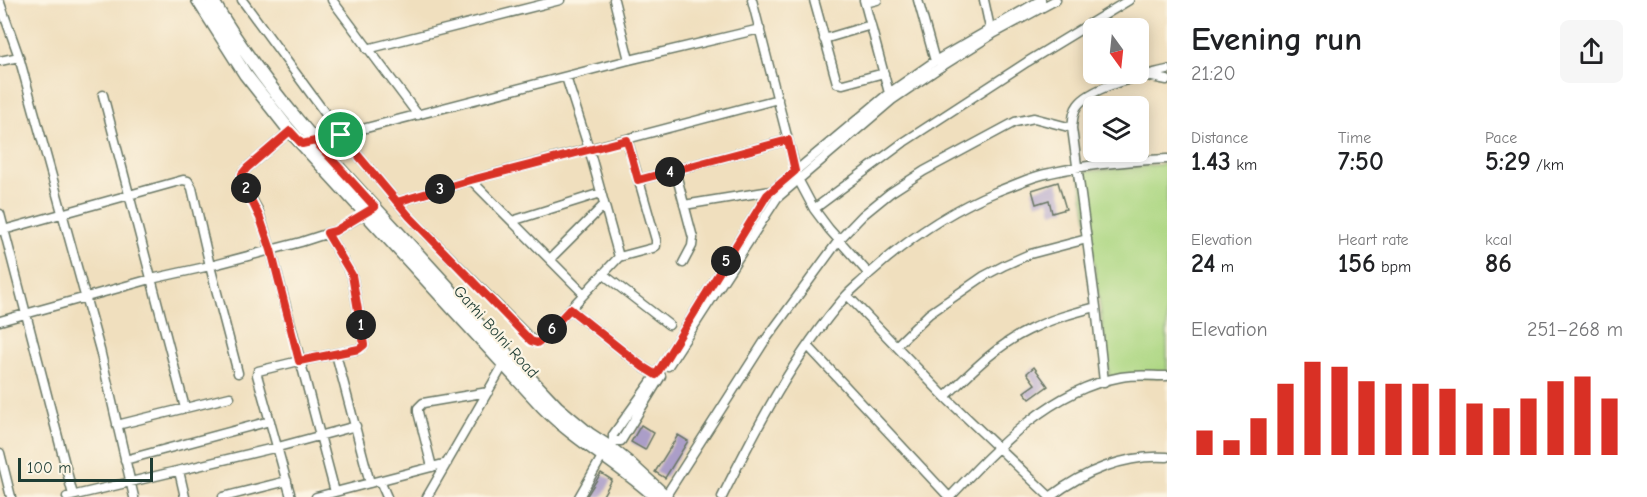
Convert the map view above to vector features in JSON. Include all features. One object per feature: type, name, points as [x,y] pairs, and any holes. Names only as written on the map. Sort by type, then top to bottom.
[{"type":"main road","name":"Garhi Bolni Road","points":[[198,0],[245,74],[290,131],[370,210]]},
{"type":"main road","name":"Garhi Bolni Road","points":[[212,0],[259,73],[288,110],[370,210],[555,419],[608,448],[663,497]]},
{"type":"street","points":[[242,0],[341,135],[397,202],[531,341],[537,343],[540,341],[619,257],[653,248],[656,243],[627,140]]},
{"type":"street","points":[[332,0],[418,115]]},
{"type":"street","points":[[367,49],[539,3],[560,0]]},
{"type":"street","points":[[614,0],[629,60]]},
{"type":"street","points":[[752,0],[797,175],[814,209],[869,274]]},
{"type":"street","points":[[814,0],[837,83],[843,84],[884,73]]},
{"type":"street","points":[[877,0],[865,1],[889,93]]},
{"type":"street","points":[[918,0],[935,61]]},
{"type":"street","points":[[984,0],[990,28]]},
{"type":"street","points":[[608,448],[621,441],[768,209],[797,175],[889,93],[935,61],[1041,0]]},
{"type":"street","points":[[579,497],[608,448],[613,435],[656,375],[762,202],[771,191],[797,175],[892,100],[993,34],[1056,0]]},
{"type":"street","points":[[814,209],[904,142],[1027,62],[1129,0]]},
{"type":"street","points":[[0,3],[19,57],[86,297],[134,497]]},
{"type":"street","points":[[825,39],[871,25]]},
{"type":"street","points":[[302,144],[629,60],[760,29]]},
{"type":"street","points":[[0,61],[19,57]]},
{"type":"street","points":[[1149,74],[1167,70]]},
{"type":"street","points":[[566,77],[619,257]]},
{"type":"street","points":[[1149,77],[1167,80]]},
{"type":"street","points":[[1104,382],[1072,128],[1074,113],[1084,99],[1117,84]]},
{"type":"street","points":[[103,95],[185,408]]},
{"type":"street","points":[[397,202],[471,180],[778,99]]},
{"type":"street","points":[[663,497],[764,342],[849,228],[890,194],[924,171],[1015,122],[1034,118],[1072,128]]},
{"type":"street","points":[[290,131],[247,168],[241,179],[258,210],[271,250],[335,492]]},
{"type":"street","points":[[638,180],[788,140]]},
{"type":"street","points":[[722,497],[765,415],[808,346],[847,296],[869,274],[926,228],[979,199],[1047,173],[1076,167],[1167,159]]},
{"type":"street","points":[[675,170],[693,243],[683,263]]},
{"type":"street","points":[[2,230],[183,180],[188,181],[192,188],[238,373]]},
{"type":"street","points":[[471,180],[584,294]]},
{"type":"street","points":[[684,206],[771,191]]},
{"type":"street","points":[[512,221],[601,193]]},
{"type":"street","points":[[550,259],[604,205]]},
{"type":"street","points":[[0,321],[151,279],[271,250],[327,233],[370,210]]},
{"type":"street","points":[[0,214],[2,230],[70,496],[100,493],[130,483],[356,426]]},
{"type":"street","points":[[291,497],[257,375],[258,371],[359,349],[364,345],[352,275],[327,233]]},
{"type":"street","points":[[897,345],[929,314],[984,276],[1030,254],[1087,239]]},
{"type":"street","points":[[603,274],[669,325]]},
{"type":"street","points":[[847,296],[945,397],[1050,497],[1069,483],[1097,469],[1142,457],[1167,456]]},
{"type":"street","points":[[945,397],[980,364],[1011,340],[1054,319],[1096,307]]},
{"type":"street","points":[[570,309],[656,375]]},
{"type":"street","points":[[808,346],[950,497],[1029,420],[1040,413],[1082,390],[1123,376],[1167,376]]},
{"type":"street","points":[[336,354],[370,483]]},
{"type":"street","points":[[427,497],[506,361]]},
{"type":"street","points":[[432,467],[418,412],[420,405],[488,392]]},
{"type":"street","points":[[117,425],[230,397]]},
{"type":"street","points":[[125,460],[270,421]]},
{"type":"street","points":[[0,453],[11,497]]},
{"type":"street","points":[[316,497],[335,492],[349,493],[370,483],[447,463]]},
{"type":"street","points":[[179,471],[185,497]]},
{"type":"street","points":[[223,497],[287,481]]},
{"type":"street","points":[[380,481],[387,497]]},
{"type":"green space","points":[[1167,164],[1167,376],[1110,380],[1079,172]]},
{"type":"building","points":[[1058,182],[1066,209],[1052,213],[1049,200],[1036,204],[1032,190]]},
{"type":"building","points":[[1034,367],[1048,386],[1030,399],[1024,392],[1035,384],[1027,373]]},
{"type":"building","points":[[641,425],[654,433],[645,450],[631,442]]},
{"type":"building","points":[[678,435],[688,441],[665,478],[655,472]]},
{"type":"building","points":[[601,473],[612,480],[602,497],[586,497]]},
{"type":"route","points":[[341,135],[315,141],[375,207],[335,231],[327,233],[352,275],[364,345],[359,349],[299,361],[271,250],[256,205],[241,179],[247,168],[290,131],[302,144],[341,135],[397,202],[471,180],[627,140],[638,180],[788,140],[795,171],[767,195],[656,375],[570,309],[540,341],[537,343],[531,341],[409,216],[397,202],[341,135]]}]
